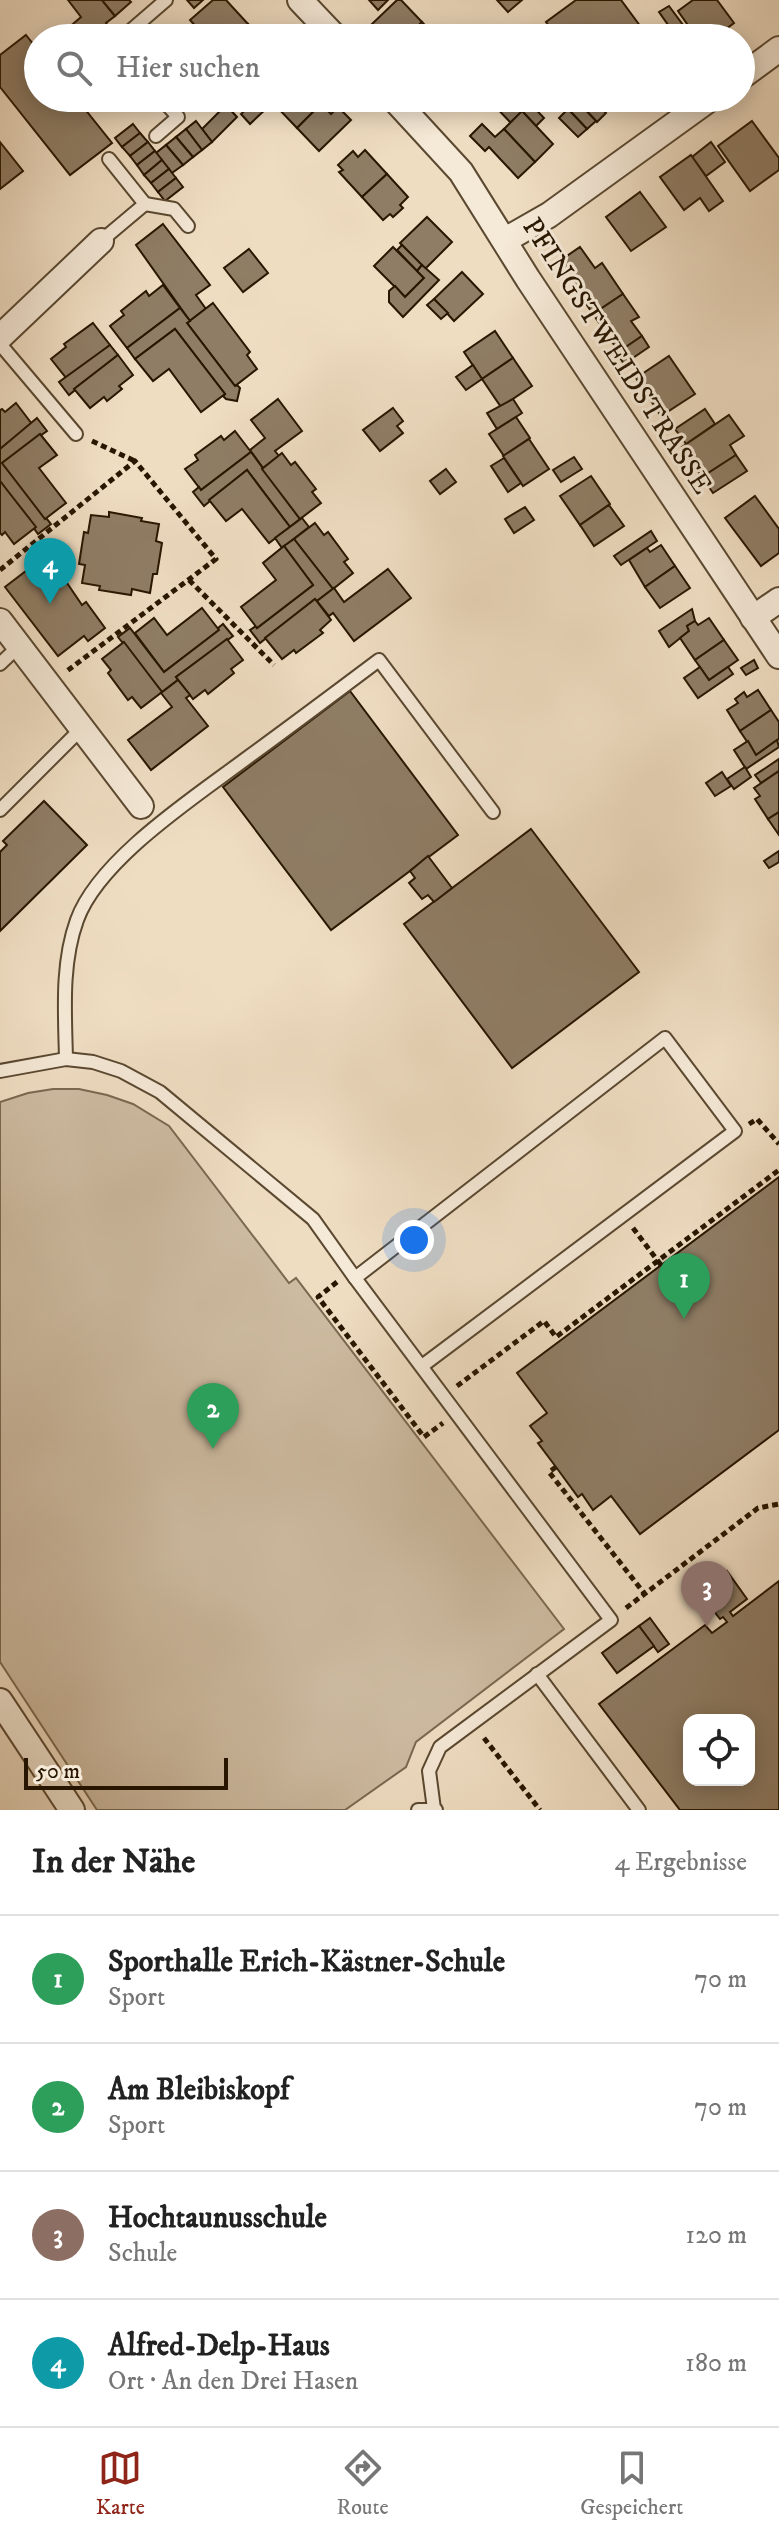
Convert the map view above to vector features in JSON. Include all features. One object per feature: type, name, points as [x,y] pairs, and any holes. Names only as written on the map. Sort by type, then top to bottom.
[{"type":"street","points":[[300,0],[323,24]]},
{"type":"street","points":[[755,67],[779,49]]},
{"type":"street","name":"PFINGSTWEIDSTRASSE","points":[[406,112],[461,172],[779,656]]},
{"type":"street","points":[[505,240],[549,215],[692,112]]},
{"type":"street","points":[[0,337],[101,241]]},
{"type":"street","points":[[753,618],[779,600]]},
{"type":"street","points":[[0,621],[141,806]]},
{"type":"street","points":[[0,1701],[72,1810]]},
{"type":"lane","points":[[138,24],[166,0]]},
{"type":"lane","points":[[156,136],[178,117],[174,112]]},
{"type":"lane","points":[[109,159],[145,204],[174,209],[188,226]]},
{"type":"lane","points":[[101,241],[145,204]]},
{"type":"lane","points":[[0,344],[76,434]]},
{"type":"lane","points":[[0,664],[19,646]]},
{"type":"lane","points":[[66,1059],[68,947],[78,917],[95,887],[128,851],[189,801],[379,660],[493,812]]},
{"type":"lane","points":[[0,810],[82,728]]},
{"type":"lane","points":[[352,1275],[665,1038],[735,1131],[422,1366]]},
{"type":"lane","points":[[0,1071],[66,1059],[93,1062],[121,1071],[160,1092],[313,1219],[611,1620],[440,1747],[429,1771],[435,1810],[418,1810]]},
{"type":"lane","points":[[537,1674],[639,1810]]},
{"type":"path","points":[[49,685],[216,559],[135,461],[76,434]]},
{"type":"path","points":[[0,570],[135,461]]},
{"type":"path","points":[[189,580],[274,665]]},
{"type":"path","points":[[735,1131],[757,1119],[779,1144]]},
{"type":"path","points":[[444,1396],[544,1321],[556,1337],[659,1263],[779,1170]]},
{"type":"path","points":[[624,1215],[659,1263]]},
{"type":"path","points":[[352,1275],[318,1297],[424,1437],[456,1413]]},
{"type":"path","points":[[556,1467],[549,1472],[644,1593]]},
{"type":"path","points":[[611,1620],[758,1508],[779,1504]]},
{"type":"path","points":[[471,1722],[540,1810]]},
{"type":"shaded area","points":[[53,1089],[79,1089],[107,1095],[133,1104],[169,1126],[289,1283],[296,1278],[564,1629],[416,1742],[406,1767],[345,1810],[97,1810],[0,1662],[0,1102]]},
{"type":"building","points":[[68,0],[102,0],[115,16],[107,24],[73,24],[81,17]]},
{"type":"building","points":[[102,0],[129,0],[131,2],[115,16]]},
{"type":"building","points":[[187,0],[203,0],[194,8]]},
{"type":"building","points":[[213,0],[226,0],[248,24],[194,24],[190,20]]},
{"type":"building","points":[[369,0],[388,0],[378,10]]},
{"type":"building","points":[[397,0],[401,0],[422,22],[420,24],[372,24]]},
{"type":"building","points":[[497,0],[522,0],[508,12]]},
{"type":"building","points":[[576,0],[621,0],[639,24],[548,24],[546,22]]},
{"type":"building","points":[[693,0],[717,0],[734,23],[687,24],[678,11]]},
{"type":"building","points":[[669,6],[682,24],[668,24],[659,12]]},
{"type":"building","points":[[24,37],[24,112],[87,112],[112,143],[70,175],[0,87],[0,55]]},
{"type":"building","points":[[219,112],[232,112],[237,117],[212,142],[202,129]]},
{"type":"building","points":[[243,112],[263,112],[250,124],[241,114]]},
{"type":"building","points":[[282,112],[313,112],[297,128]]},
{"type":"building","points":[[313,112],[343,112],[351,120],[319,151],[297,128]]},
{"type":"building","points":[[501,112],[521,112],[511,123]]},
{"type":"building","points":[[523,112],[538,112],[544,118],[536,126]]},
{"type":"building","points":[[523,112],[553,144],[535,162],[504,129]]},
{"type":"building","points":[[565,112],[571,112],[587,129],[578,137],[559,118]]},
{"type":"building","points":[[571,112],[588,112],[596,121],[587,129]]},
{"type":"building","points":[[588,112],[605,112],[597,122]]},
{"type":"building","points":[[196,121],[212,142],[202,150],[186,129]]},
{"type":"building","points":[[752,121],[779,158],[779,170],[750,191],[718,146]]},
{"type":"building","points":[[133,124],[140,133],[122,147],[115,138]]},
{"type":"building","points":[[482,124],[495,137],[504,129],[535,162],[518,178],[489,147],[485,151],[470,136]]},
{"type":"building","points":[[186,129],[202,150],[193,157],[176,137]]},
{"type":"building","points":[[140,133],[148,142],[130,156],[122,147]]},
{"type":"building","points":[[176,137],[193,157],[183,165],[166,145]]},
{"type":"building","points":[[0,142],[23,171],[0,189]]},
{"type":"building","points":[[148,142],[155,151],[137,165],[130,156]]},
{"type":"building","points":[[711,142],[725,162],[706,176],[692,157]]},
{"type":"building","points":[[166,145],[183,165],[172,173],[156,153]]},
{"type":"building","points":[[365,150],[387,174],[362,197],[339,172],[343,170],[338,165],[353,151],[358,157]]},
{"type":"building","points":[[155,151],[162,160],[144,175],[137,165]]},
{"type":"building","points":[[691,155],[723,201],[709,211],[700,198],[684,210],[660,177]]},
{"type":"building","points":[[162,160],[169,169],[151,183],[144,175]]},
{"type":"building","points":[[169,169],[176,178],[158,192],[151,183]]},
{"type":"building","points":[[387,174],[408,197],[400,205],[403,208],[393,217],[390,214],[383,220],[362,197]]},
{"type":"building","points":[[176,178],[183,187],[165,201],[158,192]]},
{"type":"building","points":[[640,192],[666,227],[631,251],[606,217]]},
{"type":"building","points":[[427,217],[452,242],[425,269],[400,243]]},
{"type":"building","points":[[163,224],[210,285],[196,295],[206,309],[190,321],[136,245]]},
{"type":"building","points":[[402,245],[422,265],[417,271],[397,250]]},
{"type":"building","points":[[393,247],[424,278],[405,297],[374,266]]},
{"type":"building","points":[[580,247],[595,268],[602,263],[623,294],[593,314],[558,262]]},
{"type":"building","points":[[249,249],[268,273],[243,292],[224,268]]},
{"type":"building","points":[[422,265],[439,280],[403,317],[389,302],[389,291],[395,286],[405,297],[424,278],[417,271]]},
{"type":"building","points":[[462,272],[483,294],[454,321],[434,299]]},
{"type":"building","points":[[163,285],[180,308],[127,348],[110,326],[124,315],[121,311],[146,291],[149,296]]},
{"type":"building","points":[[623,294],[639,317],[631,321],[642,336],[619,352],[593,314]]},
{"type":"building","points":[[434,299],[448,313],[441,319],[427,305]]},
{"type":"building","points":[[213,303],[250,352],[247,355],[257,369],[235,386],[187,323]]},
{"type":"building","points":[[180,308],[190,321],[187,323],[235,386],[240,388],[237,401],[223,396],[225,394],[175,329],[135,359],[127,348]]},
{"type":"building","points":[[93,323],[110,345],[67,379],[51,359],[66,347],[64,344]]},
{"type":"building","points":[[175,329],[225,394],[201,412],[169,369],[153,381],[135,359]]},
{"type":"building","points":[[495,331],[513,358],[482,379],[464,352]]},
{"type":"building","points":[[642,336],[649,347],[624,364],[617,353]]},
{"type":"building","points":[[110,345],[118,355],[69,395],[59,382]]},
{"type":"building","points":[[118,355],[133,375],[107,401],[104,397],[90,408],[74,389]]},
{"type":"building","points":[[669,356],[695,394],[661,416],[636,378]]},
{"type":"building","points":[[513,358],[532,386],[501,407],[482,379]]},
{"type":"building","points":[[473,365],[482,379],[466,390],[456,377]]},
{"type":"building","points":[[278,399],[302,431],[275,451],[279,456],[263,468],[250,450],[265,438],[251,420]]},
{"type":"building","points":[[513,399],[522,413],[497,429],[487,413]]},
{"type":"building","points":[[16,403],[32,424],[0,449],[0,410],[5,412]]},
{"type":"building","points":[[393,408],[403,421],[397,426],[403,433],[380,451],[363,430]]},
{"type":"building","points":[[705,409],[715,424],[686,444],[675,429]]},
{"type":"building","points":[[729,415],[744,436],[730,445],[736,455],[702,477],[682,447]]},
{"type":"building","points":[[516,417],[530,438],[504,456],[489,434]]},
{"type":"building","points":[[37,418],[47,431],[2,463],[51,524],[38,534],[0,481],[0,449]]},
{"type":"building","points":[[235,431],[251,452],[201,490],[185,469],[198,460],[195,455],[221,436],[224,440]]},
{"type":"building","points":[[40,434],[57,455],[39,468],[66,503],[45,519],[2,463]]},
{"type":"building","points":[[529,439],[549,469],[523,486],[503,456]]},
{"type":"building","points":[[251,452],[300,519],[290,527],[247,470],[204,506],[193,492],[199,487],[201,490]]},
{"type":"building","points":[[282,453],[291,465],[295,462],[316,489],[312,492],[321,503],[300,519],[262,469]]},
{"type":"building","points":[[736,455],[747,471],[713,493],[702,477]]},
{"type":"building","points":[[574,457],[582,469],[561,482],[553,470]]},
{"type":"building","points":[[504,458],[521,483],[508,492],[491,466]]},
{"type":"building","points":[[446,469],[456,482],[440,494],[430,481]]},
{"type":"building","points":[[247,470],[290,527],[269,543],[242,509],[226,521],[209,500]]},
{"type":"building","points":[[591,476],[610,504],[580,525],[560,496]]},
{"type":"building","points":[[0,481],[36,527],[14,544],[5,532],[0,533]]},
{"type":"building","points":[[755,496],[779,529],[779,553],[761,566],[725,518]]},
{"type":"building","points":[[609,505],[624,526],[594,546],[580,525]]},
{"type":"building","points":[[525,507],[534,520],[514,533],[505,519]]},
{"type":"building","points":[[109,512],[159,524],[156,541],[162,543],[150,593],[132,589],[131,595],[99,590],[100,586],[82,583],[85,565],[79,564],[84,532],[88,533],[91,515],[109,517]]},
{"type":"building","points":[[302,518],[309,527],[282,548],[275,538]]},
{"type":"building","points":[[315,523],[324,535],[328,532],[348,559],[344,562],[353,573],[333,589],[294,539]]},
{"type":"building","points":[[651,531],[657,541],[621,565],[614,556]]},
{"type":"building","points":[[294,539],[333,589],[317,601],[315,599],[260,643],[250,630],[257,628],[313,585],[284,546]]},
{"type":"building","points":[[661,545],[675,566],[645,587],[629,560],[647,548],[650,552]]},
{"type":"building","points":[[284,546],[313,585],[257,628],[241,607],[276,580],[263,563]]},
{"type":"building","points":[[44,549],[82,605],[86,602],[105,628],[88,641],[84,636],[58,656],[5,587],[31,567],[27,562]]},
{"type":"building","points":[[675,566],[690,588],[660,608],[645,587]]},
{"type":"building","points":[[388,569],[411,598],[354,641],[333,613],[329,616],[317,601],[334,588],[344,602]]},
{"type":"building","points":[[315,599],[331,620],[320,630],[323,633],[296,653],[294,650],[282,659],[265,638]]},
{"type":"building","points":[[202,608],[219,630],[164,672],[135,633],[154,618],[167,635]]},
{"type":"building","points":[[692,609],[695,621],[687,626],[689,631],[669,647],[659,631]]},
{"type":"building","points":[[709,618],[724,640],[695,660],[680,638],[689,631],[687,626],[695,621],[698,625]]},
{"type":"building","points":[[223,624],[233,636],[176,677],[178,680],[162,692],[118,637],[130,628],[164,672]]},
{"type":"building","points":[[227,639],[243,660],[231,669],[234,673],[208,694],[205,690],[193,699],[176,677]]},
{"type":"building","points":[[724,640],[738,660],[709,680],[695,660]]},
{"type":"building","points":[[124,642],[162,692],[141,708],[132,697],[128,700],[108,673],[111,670],[102,659]]},
{"type":"building","points":[[754,660],[758,668],[746,675],[741,668]]},
{"type":"building","points":[[700,667],[709,680],[728,667],[733,674],[698,698],[684,678]]},
{"type":"building","points":[[178,680],[190,695],[186,698],[208,726],[151,770],[128,740],[172,707],[161,693]]},
{"type":"building","points":[[758,690],[771,710],[740,731],[727,710],[738,703],[735,699],[744,692],[747,697]]},
{"type":"building","points":[[350,691],[458,835],[331,930],[223,787]]},
{"type":"building","points":[[771,710],[779,722],[779,739],[756,755],[740,731]]},
{"type":"building","points":[[777,740],[779,747],[746,769],[734,750],[748,741],[756,755]]},
{"type":"building","points":[[779,759],[779,771],[761,783],[755,775]]},
{"type":"building","points":[[745,767],[751,777],[734,789],[727,779]]},
{"type":"building","points":[[779,771],[779,812],[768,819],[755,799],[760,796],[754,788]]},
{"type":"building","points":[[722,772],[731,786],[715,796],[706,783]]},
{"type":"building","points":[[44,801],[87,845],[0,931],[0,852],[7,845],[3,841]]},
{"type":"building","points":[[779,812],[779,835],[768,819]]},
{"type":"building","points":[[531,829],[639,972],[512,1068],[404,924]]},
{"type":"building","points":[[779,851],[779,862],[769,868],[764,861]]},
{"type":"building","points":[[428,856],[452,888],[434,902],[428,895],[422,899],[409,883],[415,878],[410,871]]},
{"type":"building","points":[[779,1177],[779,1430],[640,1534],[611,1496],[593,1510],[582,1494],[578,1497],[538,1443],[542,1441],[530,1426],[547,1413],[517,1373]]},
{"type":"building","points":[[727,1571],[747,1599],[730,1612],[733,1616],[779,1581],[779,1810],[680,1810],[599,1704],[705,1625],[712,1633],[727,1622],[723,1617],[720,1619],[699,1592]]},
{"type":"building","points":[[650,1618],[669,1644],[658,1652],[639,1626]]},
{"type":"building","points":[[639,1626],[654,1646],[617,1673],[602,1653]]},
{"type":"place","name":"Alfred-Delp-Haus","points":[[50,604]]},
{"type":"place","name":"Sporthalle Erich-Kästner-Schule","points":[[684,1319]]},
{"type":"place","name":"Am Bleibiskopf","points":[[213,1449]]},
{"type":"place","name":"Hochtaunusschule","points":[[707,1627]]}]
